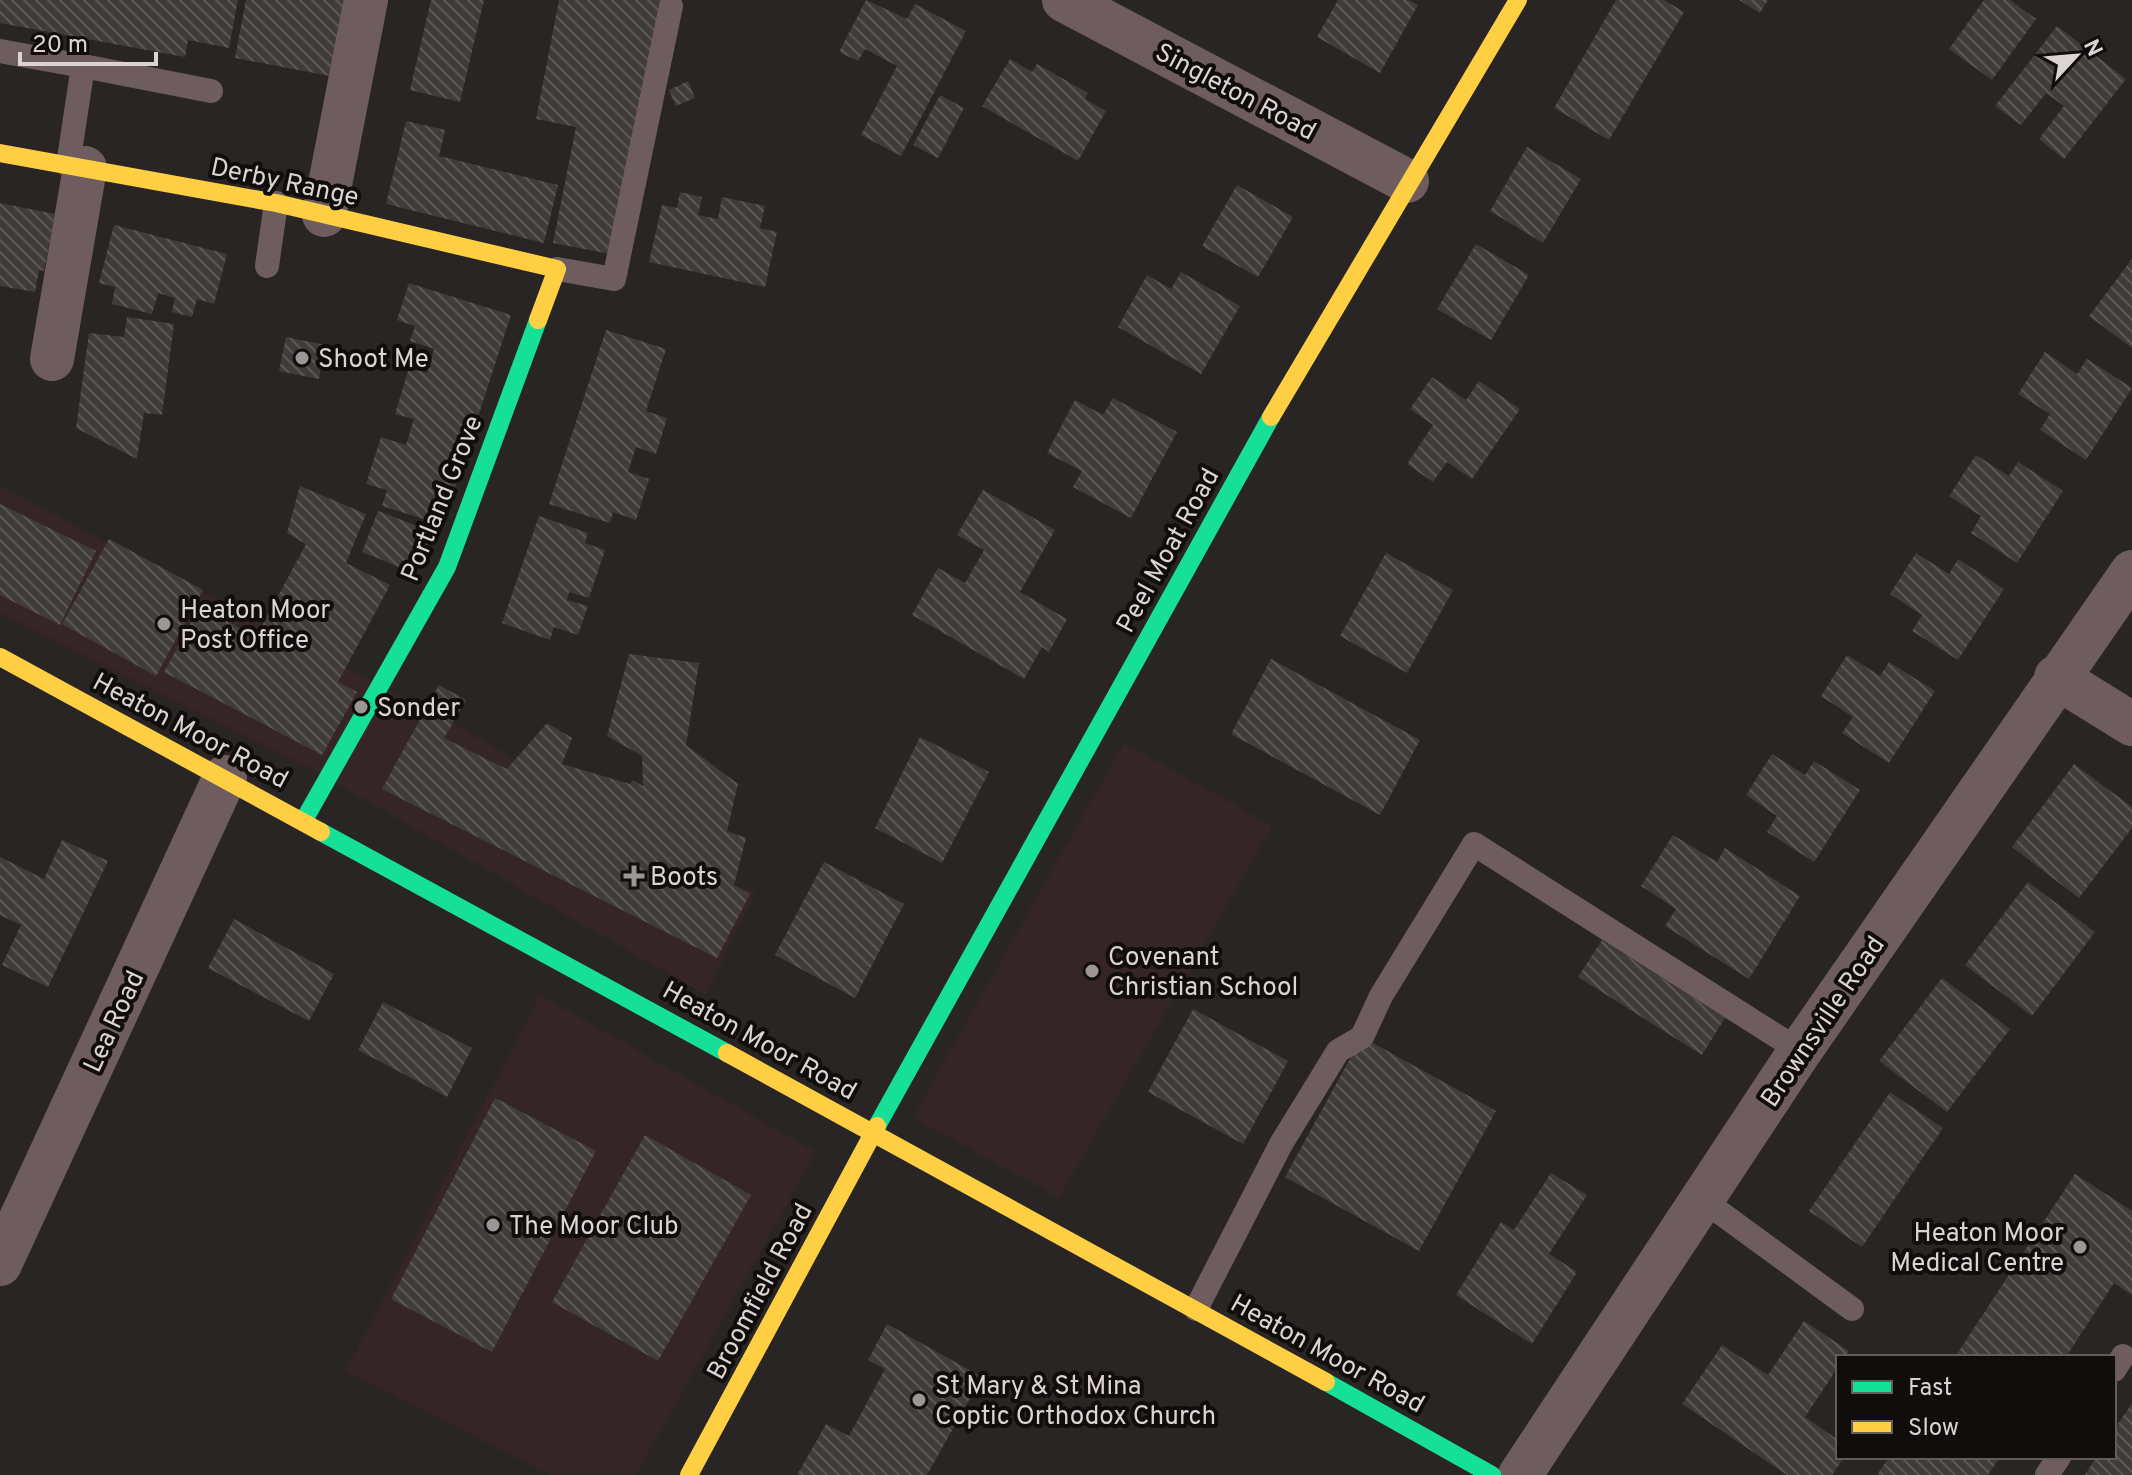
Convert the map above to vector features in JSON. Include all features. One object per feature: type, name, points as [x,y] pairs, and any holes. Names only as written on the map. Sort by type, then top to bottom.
[{"type":"street","points":[[324,215],[366,0]]},
{"type":"street","name":"Singleton Road","points":[[1064,0],[1407,181]]},
{"type":"street","name":"Peel Moat Road","points":[[874,1132],[1335,303],[1518,0]]},
{"type":"street","name":"Derby Range","points":[[0,153],[276,203],[557,269]]},
{"type":"street","points":[[52,359],[77,167]]},
{"type":"street","name":"Portland Grove","points":[[304,820],[447,567],[557,269]]},
{"type":"street","name":"Brownsville Road","points":[[1520,1475],[1800,1051],[2056,677],[2132,572]]},
{"type":"street","name":"Heaton Moor Road","points":[[0,657],[874,1132],[1492,1475]]},
{"type":"street","points":[[2056,677],[2132,724]]},
{"type":"street","name":"Lea Road","points":[[0,1264],[225,777]]},
{"type":"street","name":"Broomfield Road","points":[[689,1475],[874,1132]]},
{"type":"lane","points":[[557,269],[614,279],[671,6]]},
{"type":"lane","points":[[0,51],[211,91]]},
{"type":"lane","points":[[77,167],[83,66]]},
{"type":"lane","points":[[267,266],[276,203]]},
{"type":"lane","points":[[1196,1309],[1281,1144],[1338,1051],[1362,1037],[1381,996],[1474,844],[1800,1051]]},
{"type":"lane","points":[[1703,1200],[1852,1309]]},
{"type":"shaded area","points":[[0,486],[457,726],[734,885],[756,892],[706,995],[306,766],[0,613]]},
{"type":"shaded area","name":"Covenant Christian School","points":[[1124,743],[1272,826],[1059,1198],[913,1117]]},
{"type":"shaded area","points":[[540,995],[816,1152],[636,1475],[550,1475],[346,1371]]},
{"type":"building","points":[[0,0],[238,0],[229,48],[188,40],[185,57],[0,23]]},
{"type":"building","points":[[246,0],[349,0],[335,77],[235,58]]},
{"type":"building","points":[[431,0],[484,0],[460,102],[410,90]]},
{"type":"building","points":[[559,0],[660,0],[610,254],[553,243],[576,127],[536,119]]},
{"type":"building","points":[[866,0],[907,19],[915,4],[966,31],[901,156],[861,135],[897,66],[865,49],[858,61],[839,52]]},
{"type":"building","points":[[1338,0],[1409,0],[1418,5],[1380,73],[1317,37]]},
{"type":"building","points":[[1616,0],[1664,0],[1684,12],[1609,140],[1554,108]]},
{"type":"building","points":[[1739,0],[1768,0],[1760,13]]},
{"type":"building","points":[[1984,0],[2010,0],[2036,19],[1992,80],[1949,49]]},
{"type":"building","points":[[2057,26],[2126,79],[2064,159],[2039,139],[2064,106],[2046,93],[2021,125],[1995,106]]},
{"type":"building","points":[[1010,59],[1032,72],[1037,64],[1088,93],[1085,99],[1106,111],[1078,161],[982,106]]},
{"type":"building","points":[[688,81],[695,98],[676,106],[669,90]]},
{"type":"building","points":[[940,95],[964,108],[938,158],[913,145]]},
{"type":"building","points":[[406,121],[445,130],[439,156],[558,185],[544,243],[386,204]]},
{"type":"building","points":[[1527,147],[1581,179],[1543,243],[1490,211]]},
{"type":"building","points":[[1237,185],[1293,217],[1258,277],[1202,246]]},
{"type":"building","points":[[680,192],[702,197],[698,215],[718,219],[722,197],[765,206],[760,228],[777,232],[765,287],[649,262],[662,205],[677,208]]},
{"type":"building","points":[[0,203],[55,214],[44,271],[39,270],[35,292],[0,286]]},
{"type":"building","points":[[114,225],[227,254],[214,304],[197,299],[192,317],[172,312],[175,298],[158,293],[152,314],[112,304],[115,287],[99,283]]},
{"type":"building","points":[[1476,244],[1529,275],[1491,340],[1437,309]]},
{"type":"building","points":[[2132,259],[2132,348],[2089,316]]},
{"type":"building","points":[[1181,272],[1240,306],[1201,374],[1118,327],[1147,275],[1171,289]]},
{"type":"building","points":[[409,283],[511,315],[443,525],[382,506],[387,490],[366,484],[381,437],[406,445],[414,419],[395,414],[409,368],[427,373],[434,349],[410,341],[415,326],[397,320]]},
{"type":"building","points":[[127,317],[174,324],[162,415],[144,413],[137,459],[76,428],[89,333],[124,337]]},
{"type":"building","points":[[606,330],[666,349],[646,411],[667,418],[656,454],[636,447],[628,472],[649,479],[636,520],[613,512],[610,523],[549,504]]},
{"type":"building","name":"Shoot Me","points":[[286,337],[325,345],[319,379],[279,371]]},
{"type":"building","points":[[2045,352],[2077,374],[2087,359],[2132,388],[2086,460],[2040,430],[2050,414],[2018,394]]},
{"type":"building","points":[[1432,377],[1466,400],[1479,381],[1520,409],[1472,479],[1447,462],[1433,482],[1407,464],[1433,425],[1410,409]]},
{"type":"building","points":[[1113,398],[1177,432],[1131,518],[1073,487],[1082,471],[1047,453],[1075,400],[1103,415]]},
{"type":"building","points":[[1976,455],[2009,476],[2018,462],[2063,491],[2017,563],[1971,533],[1981,516],[1949,496]]},
{"type":"building","points":[[300,486],[366,514],[346,563],[390,585],[338,682],[357,692],[322,755],[164,672],[200,606],[256,637],[306,544],[287,533]]},
{"type":"building","points":[[983,490],[1055,530],[1020,592],[1067,619],[1049,652],[1042,647],[1024,679],[912,615],[938,568],[965,583],[984,550],[957,535]]},
{"type":"building","points":[[0,504],[96,551],[60,625],[0,595]]},
{"type":"building","points":[[378,511],[433,532],[416,574],[362,552]]},
{"type":"building","points":[[539,516],[588,533],[585,543],[605,550],[589,598],[569,592],[567,600],[588,606],[578,635],[554,627],[550,640],[502,623]]},
{"type":"building","points":[[109,539],[203,590],[156,676],[62,624]]},
{"type":"building","points":[[1386,553],[1453,590],[1407,673],[1340,636]]},
{"type":"building","points":[[1916,553],[1949,574],[1958,559],[2004,589],[1958,660],[1912,631],[1922,615],[1890,594]]},
{"type":"building","points":[[629,654],[699,663],[686,745],[738,784],[727,831],[746,838],[734,885],[750,894],[717,958],[382,789],[439,685],[466,700],[444,738],[488,760],[507,769],[547,723],[572,738],[562,764],[630,784],[633,780],[643,786],[642,756],[607,736]]},
{"type":"building","points":[[1847,655],[1880,676],[1889,662],[1935,691],[1889,763],[1842,733],[1853,717],[1821,696]]},
{"type":"building","points":[[1271,659],[1420,740],[1380,815],[1231,734]]},
{"type":"building","points":[[920,737],[989,772],[942,863],[875,828]]},
{"type":"building","points":[[1772,754],[1805,775],[1814,761],[1860,790],[1814,862],[1767,832],[1777,816],[1746,795]]},
{"type":"building","points":[[2074,764],[2132,807],[2132,828],[2079,898],[2012,847]]},
{"type":"building","points":[[1673,835],[1717,862],[1725,848],[1800,896],[1749,979],[1665,926],[1676,909],[1641,886]]},
{"type":"building","points":[[62,840],[108,861],[48,987],[2,965],[21,925],[0,915],[0,857],[44,879]]},
{"type":"building","points":[[824,862],[904,904],[855,998],[775,955]]},
{"type":"building","points":[[2028,882],[2095,932],[2032,1016],[1965,965]]},
{"type":"building","points":[[234,919],[334,974],[309,1021],[208,968]]},
{"type":"building","points":[[1602,940],[1725,1018],[1702,1055],[1578,977]]},
{"type":"building","points":[[1942,978],[2010,1029],[1947,1112],[1879,1061]]},
{"type":"building","points":[[383,1002],[472,1048],[447,1097],[358,1050]]},
{"type":"building","points":[[1193,1009],[1288,1061],[1243,1144],[1148,1092]]},
{"type":"building","points":[[1362,1037],[1496,1111],[1419,1251],[1285,1177]]},
{"type":"building","points":[[1890,1092],[1943,1128],[1862,1247],[1809,1211]]},
{"type":"building","name":"The Moor Club","points":[[495,1098],[596,1151],[492,1352],[391,1299]]},
{"type":"building","points":[[645,1135],[751,1195],[658,1361],[552,1302]]},
{"type":"building","points":[[1551,1173],[1587,1195],[1549,1254],[1577,1272],[1532,1344],[1456,1295],[1501,1222],[1514,1230]]},
{"type":"building","name":"Heaton Moor Medical Centre","points":[[2075,1174],[2132,1211],[2132,1295],[2114,1283],[2067,1355],[1956,1355]]},
{"type":"building","points":[[1804,1321],[1849,1351],[1846,1355],[1836,1355],[1836,1370],[1805,1417],[1836,1439],[1836,1459],[1843,1459],[1832,1475],[1787,1475],[1682,1404],[1722,1345],[1768,1375]]},
{"type":"building","name":"St Mary & St Mina Coptic Orthodox Church","points":[[887,1324],[982,1377],[927,1475],[797,1475],[826,1424],[849,1436],[885,1369],[868,1360]]},
{"type":"building","points":[[2132,1403],[2132,1475],[2085,1475],[2095,1459],[2116,1459],[2116,1427]]},
{"type":"building","points":[[1888,1459],[1999,1459],[1988,1475],[1877,1475]]},
{"type":"traffic: fast","points":[[304,820],[447,567],[538,320]]},
{"type":"traffic: fast","points":[[877,1126],[1271,417]]},
{"type":"traffic: fast","points":[[321,832],[727,1053]]},
{"type":"traffic: fast","points":[[1326,1382],[1492,1475]]},
{"type":"traffic: slow","points":[[1271,417],[1518,0]]},
{"type":"traffic: slow","points":[[0,153],[276,203],[557,269],[538,320]]},
{"type":"traffic: slow","points":[[0,657],[321,832]]},
{"type":"traffic: slow","points":[[727,1053],[1326,1382]]},
{"type":"traffic: slow","points":[[689,1475],[877,1126]]},
{"type":"place","name":"Shoot Me","points":[[302,358]]},
{"type":"place","name":"Heaton Moor Post Office","points":[[164,624]]},
{"type":"place","name":"Sonder","points":[[361,707]]},
{"type":"place","name":"Boots","points":[[634,876]]},
{"type":"place","name":"Covenant Christian School","points":[[1092,971]]},
{"type":"place","name":"The Moor Club","points":[[493,1225]]},
{"type":"place","name":"Heaton Moor Medical Centre","points":[[2080,1247]]},
{"type":"place","name":"St Mary & St Mina Coptic Orthodox Church","points":[[919,1400]]}]
